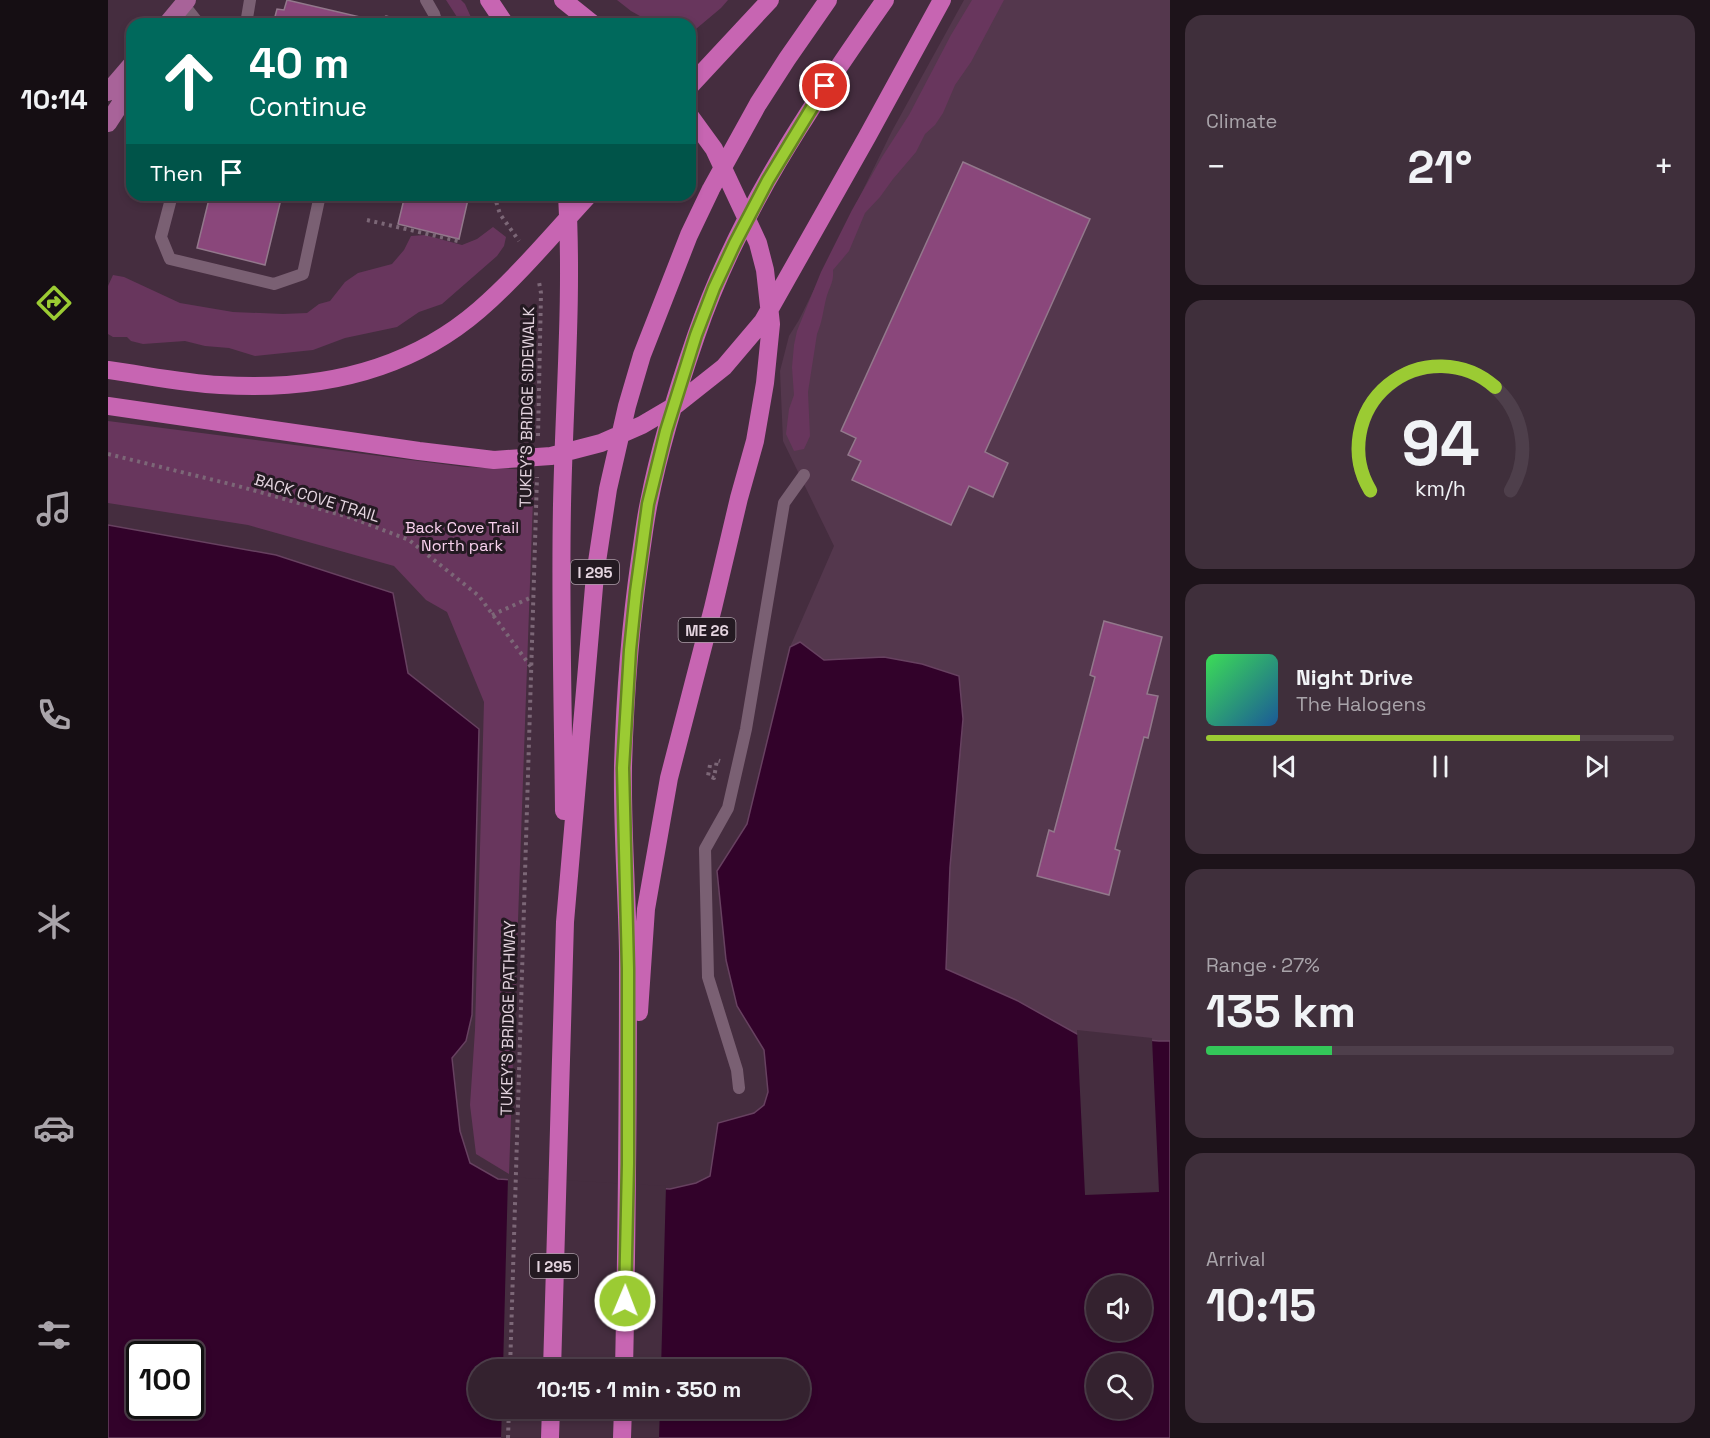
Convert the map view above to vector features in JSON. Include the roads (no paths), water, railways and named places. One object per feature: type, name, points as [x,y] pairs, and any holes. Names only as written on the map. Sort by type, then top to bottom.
[{"type":"highway","points":[[489,0],[501,18]]},
{"type":"highway","points":[[563,0],[586,18]]},
{"type":"highway","points":[[696,80],[770,0]]},
{"type":"highway","name":"I 295","points":[[552,1359],[565,922],[595,575],[608,489],[627,406],[642,355],[689,234],[758,104],[828,0]]},
{"type":"highway","name":"I 295","points":[[624,1359],[628,1164],[628,959],[623,768],[630,650],[648,504],[666,431],[696,335],[737,238],[785,148],[885,0]]},
{"type":"highway","points":[[108,406],[494,460],[551,456],[602,443],[642,425],[676,405],[723,367],[763,321],[942,0]]},
{"type":"highway","name":"ME 26","points":[[628,1164],[646,909],[669,778],[755,441],[765,383],[771,324],[765,270],[758,243],[714,148],[696,124]]},
{"type":"highway","points":[[565,922],[562,506],[569,334],[570,242],[567,201]]},
{"type":"highway","points":[[108,370],[221,385],[288,385],[331,381],[397,361],[439,339],[478,311],[504,287],[583,201]]},
{"type":"highway","points":[[108,362],[171,380]]},
{"type":"highway","points":[[550,1438],[551,1419]]},
{"type":"highway","points":[[622,1438],[623,1419]]},
{"type":"main road","points":[[173,18],[185,2]]},
{"type":"main road","points":[[108,92],[126,71]]},
{"type":"main road","points":[[108,123],[126,95]]},
{"type":"lane","points":[[247,18],[250,0]]},
{"type":"lane","points":[[426,0],[435,18]]},
{"type":"lane","points":[[185,2],[195,18]]},
{"type":"lane","points":[[170,201],[161,237],[170,259],[274,284],[303,274],[319,201]]},
{"type":"lane","points":[[739,1088],[737,1071],[708,977],[705,849],[728,808],[746,729],[784,503],[804,475]]},
{"type":"park label","name":"Back Cove Trail North park","points":[[462,536]]}]
